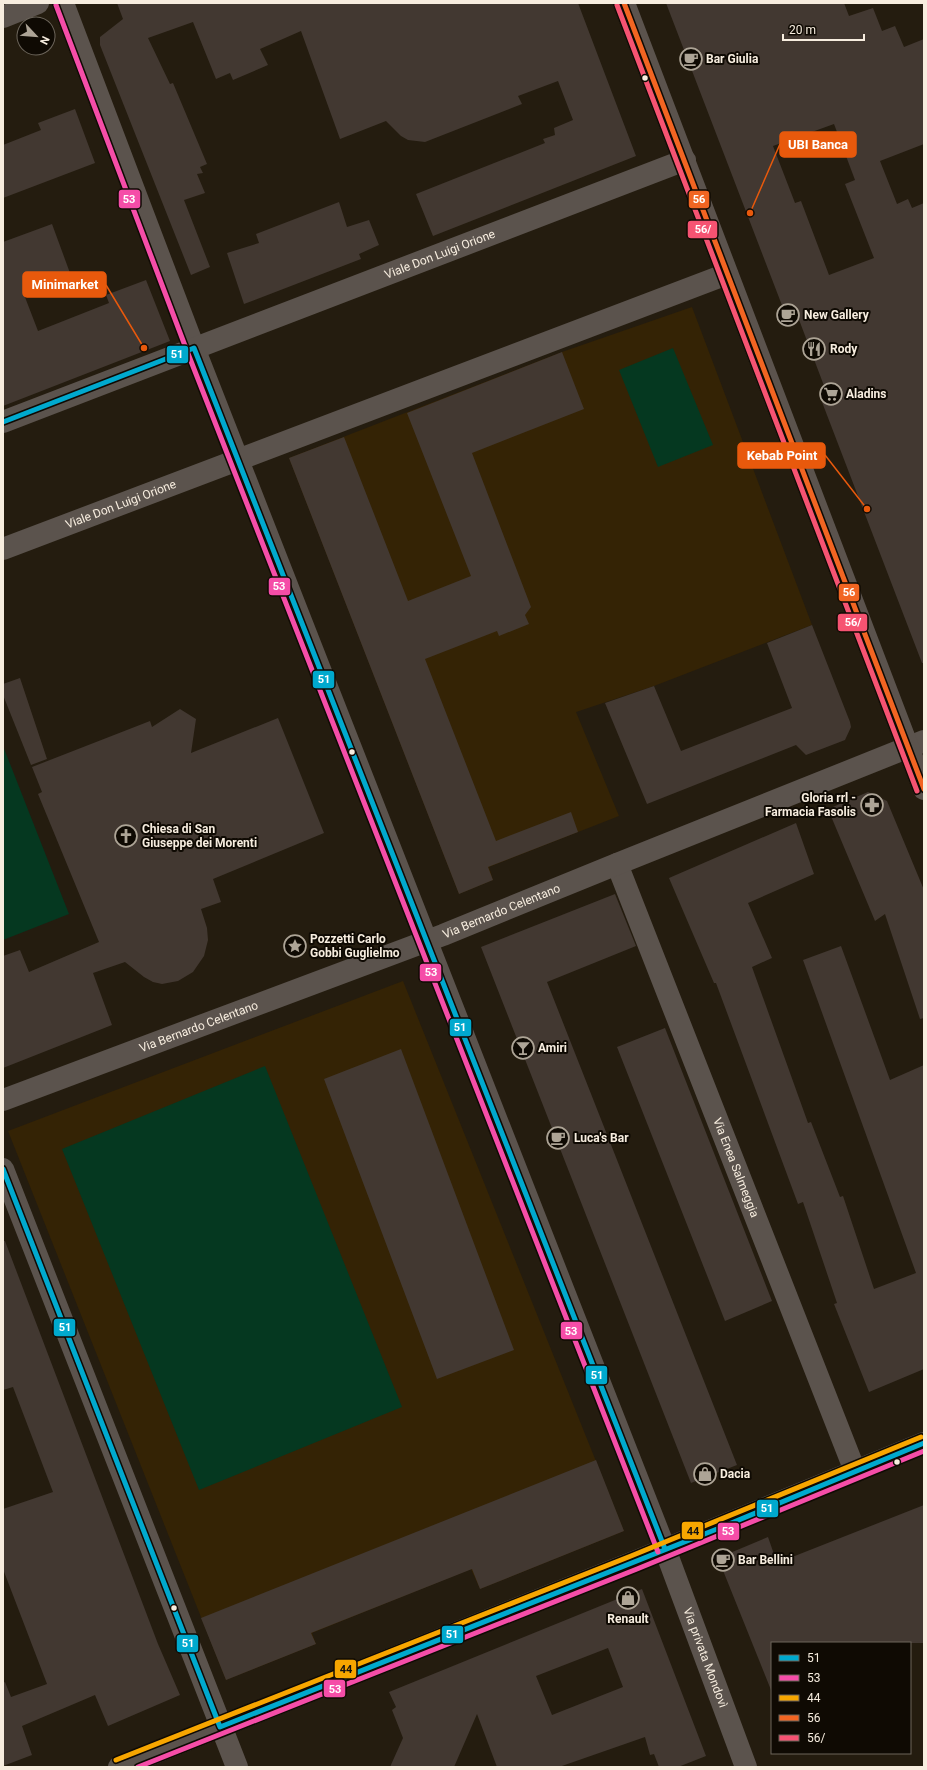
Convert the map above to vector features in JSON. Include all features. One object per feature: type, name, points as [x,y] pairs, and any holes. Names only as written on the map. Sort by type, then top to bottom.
[{"type":"street","points":[[3,17],[38,3]]},
{"type":"street","points":[[63,3],[194,348],[238,458]]},
{"type":"street","points":[[624,3],[685,160],[727,274],[916,745],[924,789]]},
{"type":"street","name":"Viale Don Luigi Orione","points":[[3,422],[685,160]]},
{"type":"street","name":"Viale Don Luigi Orione","points":[[3,549],[238,458],[727,274]]},
{"type":"street","name":"Via privata Mondovì","points":[[238,458],[426,942],[666,1549],[746,1767]]},
{"type":"street","name":"Via Bernardo Celentano","points":[[3,1100],[426,942],[916,745]]},
{"type":"street","name":"Via Enea Salmeggia","points":[[617,864],[855,1471]]},
{"type":"street","points":[[3,1169],[236,1767]]},
{"type":"street","points":[[119,1767],[666,1549],[924,1443]]},
{"type":"shaded area","points":[[692,307],[812,625],[654,686],[576,712],[619,816],[489,867],[493,880],[459,894],[289,458],[562,352]]},
{"type":"shaded area","points":[[403,981],[624,1531],[480,1589],[471,1569],[312,1633],[316,1644],[226,1680],[8,1131]]},
{"type":"green space","points":[[673,348],[713,445],[658,467],[619,370]]},
{"type":"green space","points":[[3,746],[69,914],[3,940]]},
{"type":"green space","points":[[265,1066],[402,1407],[199,1490],[62,1149]]},
{"type":"building","points":[[117,3],[578,3],[636,156],[433,236],[416,194],[545,143],[543,139],[555,135],[554,128],[573,120],[558,81],[518,96],[522,104],[425,142],[408,140],[401,136],[386,121],[340,139],[301,31],[260,49],[268,65],[233,80],[230,73],[216,79],[193,22],[148,38],[170,84],[173,83],[207,164],[200,167],[203,173],[197,174],[205,193],[184,200],[210,267],[191,275],[100,45],[100,37],[123,19]]},
{"type":"building","points":[[666,3],[844,3],[849,16],[873,8],[882,31],[895,26],[904,47],[924,39],[924,144],[880,161],[897,204],[908,199],[912,208],[924,203],[924,663],[922,663],[822,402],[829,399],[798,317],[788,321]],"holes":[[[834,124],[855,180],[845,184],[874,258],[829,275],[801,201],[795,203],[773,146]]]},
{"type":"building","points":[[75,109],[95,163],[3,198],[3,145],[41,130],[38,123]]},
{"type":"building","points":[[339,202],[347,227],[369,220],[379,245],[359,254],[361,259],[244,304],[227,253],[259,243],[256,234]]},
{"type":"building","points":[[52,224],[70,273],[23,292],[38,331],[109,303],[106,295],[146,280],[170,341],[3,406],[3,242]]},
{"type":"building","points":[[562,352],[584,409],[472,453],[531,607],[525,615],[529,624],[499,636],[497,631],[425,659],[496,841],[571,812],[578,832],[488,867],[493,880],[459,894],[289,458],[344,437],[408,601],[471,576],[407,413]]},
{"type":"building","points":[[812,625],[850,722],[851,727],[845,740],[806,755],[796,745],[647,804],[605,703],[654,686],[681,751],[792,708],[767,643]]},
{"type":"building","points":[[20,678],[47,759],[31,765],[3,695],[3,684]]},
{"type":"building","points":[[180,709],[196,719],[191,753],[278,718],[324,833],[213,879],[221,902],[201,909],[207,928],[208,940],[204,956],[193,972],[178,981],[162,984],[153,982],[144,977],[125,962],[93,973],[112,1025],[3,1068],[3,956],[20,950],[29,972],[99,942],[38,794],[42,792],[32,767],[150,721],[152,727]]},
{"type":"building","points":[[868,792],[887,801],[924,890],[924,1018],[920,1019],[885,914],[875,921],[828,809]]},
{"type":"building","points":[[796,823],[814,874],[748,903],[772,958],[752,967],[808,1123],[811,1122],[840,1197],[843,1196],[874,1289],[916,1273],[803,960],[841,946],[890,1080],[924,1065],[924,1369],[869,1392],[834,1304],[837,1303],[803,1202],[798,1204],[716,983],[714,983],[669,878]]},
{"type":"building","points":[[615,894],[636,946],[547,982],[737,1465],[691,1483],[481,947]]},
{"type":"building","points":[[665,1028],[772,1301],[725,1321],[617,1047]]},
{"type":"building","points":[[401,1049],[514,1350],[437,1379],[324,1079]]},
{"type":"building","points":[[3,1241],[5,1241],[158,1644],[180,1695],[108,1726],[95,1695],[22,1726],[32,1755],[3,1766],[3,1683],[5,1682],[11,1697],[47,1684],[3,1569],[3,1509],[53,1492],[13,1387],[3,1390]]},
{"type":"building","points":[[596,1460],[624,1531],[480,1589],[472,1569],[311,1633],[316,1644],[226,1680],[201,1618]]},
{"type":"building","points":[[924,1505],[924,1643],[771,1642],[771,1690],[718,1558],[768,1537],[777,1563]]},
{"type":"building","points":[[642,1589],[706,1756],[678,1767],[659,1767],[654,1754],[650,1755],[645,1737],[559,1767],[497,1767],[477,1714],[454,1767],[390,1767],[403,1738],[392,1710],[396,1707],[389,1692]],"holes":[[[608,1648],[623,1687],[552,1715],[536,1676]]]},
{"type":"transit line","name":"56","points":[[624,3],[924,789]]},
{"type":"transit line","name":"53","points":[[56,5],[187,351],[658,1552]]},
{"type":"transit line","name":"56/","points":[[617,5],[917,791]]},
{"type":"transit line","name":"51","points":[[3,422],[194,348],[665,1549]]},
{"type":"transit line","name":"51","points":[[3,1169],[220,1727],[717,1529],[924,1443]]},
{"type":"transit line","name":"44","points":[[116,1760],[631,1556],[921,1437]]},
{"type":"transit line","name":"53","points":[[138,1767],[637,1569],[924,1451]]},
{"type":"place","name":"Bar Giulia","points":[[691,59]]},
{"type":"place","name":"UBI Banca","points":[[750,213]]},
{"type":"place","name":"New Gallery","points":[[788,315]]},
{"type":"place","name":"Minimarket","points":[[144,348]]},
{"type":"place","name":"Rody","points":[[814,349]]},
{"type":"place","name":"Aladins","points":[[831,394]]},
{"type":"place","name":"Kebab Point","points":[[867,509]]},
{"type":"place","name":"Gloria rrl - Farmacia Fasolis","points":[[872,805]]},
{"type":"place","name":"Chiesa di San Giuseppe dei Morenti","points":[[126,836]]},
{"type":"place","name":"Pozzetti Carlo Gobbi Guglielmo","points":[[295,946]]},
{"type":"place","name":"Amiri","points":[[523,1048]]},
{"type":"place","name":"Luca's Bar","points":[[558,1138]]},
{"type":"place","name":"Dacia","points":[[705,1474]]},
{"type":"place","name":"Bar Bellini","points":[[723,1560]]},
{"type":"place","name":"Renault","points":[[628,1598]]}]
